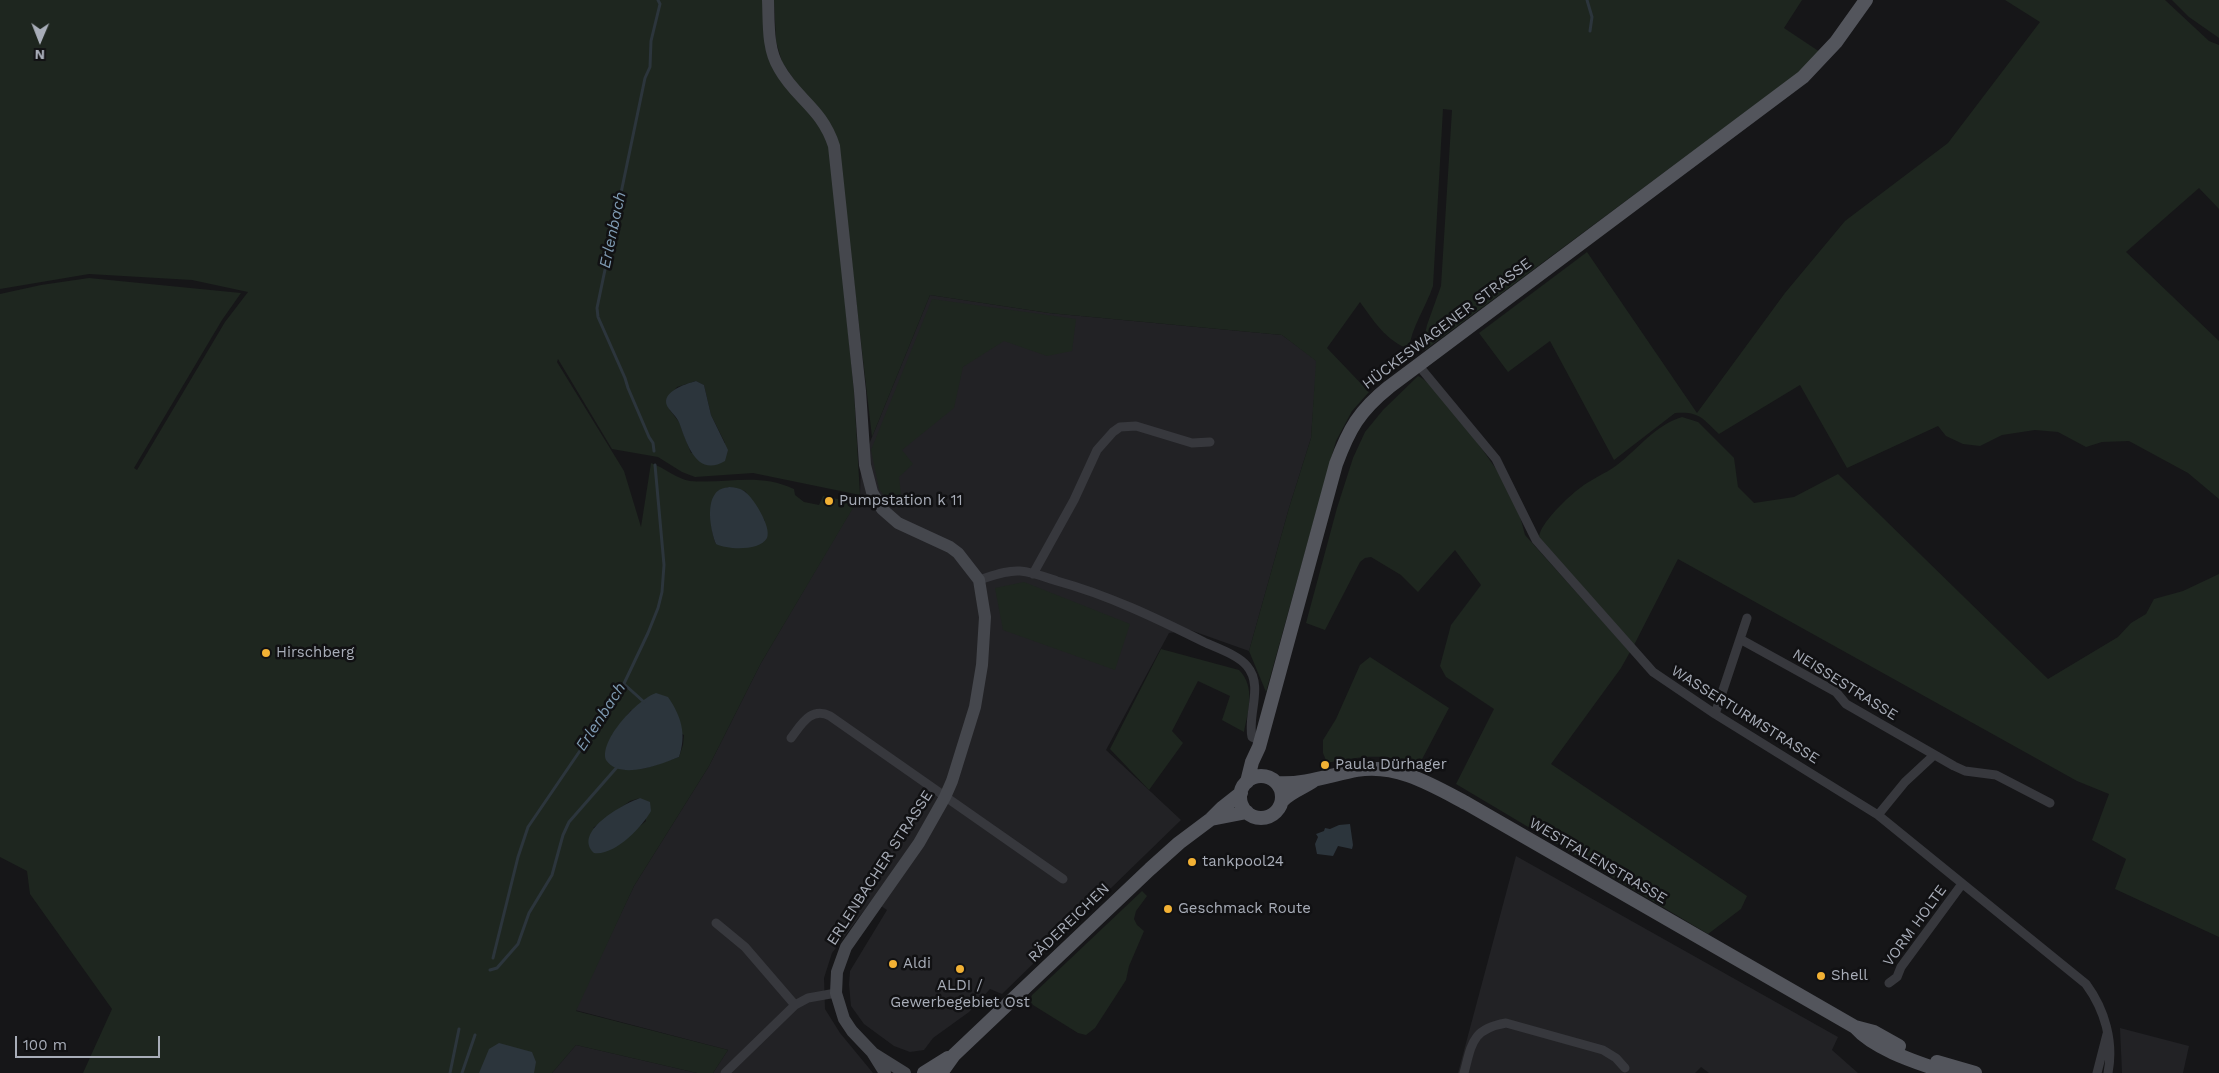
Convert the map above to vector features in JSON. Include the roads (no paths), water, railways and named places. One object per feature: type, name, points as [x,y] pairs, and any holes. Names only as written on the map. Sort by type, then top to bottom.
[{"type":"main road","name":"HÜCKESWAGENER STRASSE","points":[[1244,788],[1260,744],[1319,524],[1346,436],[1358,416],[1367,406],[1419,366],[1815,66],[1836,42],[1866,0]]},
{"type":"main road","name":"HÜCKESWAGENER STRASSE","points":[[1260,744],[1260,766],[1271,780]]},
{"type":"main road","name":"WESTFALENSTRASSE","points":[[1271,780],[1313,781],[1374,768],[1402,773],[1439,788],[1855,1027],[1870,1040],[1922,1064],[1948,1073]]},
{"type":"main road","points":[[1255,777],[1271,780],[1281,791],[1282,801],[1278,809],[1266,817],[1256,817],[1247,812],[1242,804],[1244,788],[1255,777]]},
{"type":"main road","name":"WESTFALENSTRASSE","points":[[1282,801],[1287,795],[1313,781]]},
{"type":"main road","name":"RÄDEREICHEN","points":[[941,1073],[954,1055],[1150,869],[1186,837],[1211,819],[1244,788]]},
{"type":"main road","name":"RÄDEREICHEN","points":[[1211,819],[1247,812]]},
{"type":"main road","name":"WESTFALENSTRASSE","points":[[1855,1027],[1874,1032],[1924,1057],[1975,1073]]},
{"type":"main road","name":"RÄDEREICHEN","points":[[924,1073],[954,1055]]},
{"type":"street","points":[[768,0],[771,44],[778,67],[825,123],[834,146],[860,391],[866,473],[872,492],[882,509],[906,528],[950,547],[958,553],[979,580],[1019,571],[1033,574],[1113,599],[1183,631],[1242,662],[1248,666],[1254,685],[1251,731],[1252,737],[1260,744]]},
{"type":"street","name":"WASSERTURMSTRASSE","points":[[1419,366],[1496,459],[1531,532],[1540,544],[1653,672],[1715,714],[1878,815],[2086,984],[2098,1003],[2107,1034],[2110,1038],[2111,1049],[2108,1073]]},
{"type":"street","points":[[1033,574],[1074,500],[1096,450],[1113,432],[1120,427],[1136,426],[1192,443],[1210,442]]},
{"type":"street","name":"ERLENBACHER STRASSE","points":[[885,1073],[872,1052],[847,1024],[841,1013],[836,993],[837,972],[846,947],[919,843],[945,797],[966,742],[980,682],[985,626],[979,580]]},
{"type":"street","points":[[1715,714],[1747,618]]},
{"type":"street","name":"NEISSESTRASSE","points":[[1740,639],[1836,692],[1846,704],[1933,756],[1965,770],[1996,775],[2050,803]]},
{"type":"street","points":[[790,738],[808,717],[818,712],[825,713],[1063,879]]},
{"type":"street","points":[[1878,815],[1905,782],[1933,756]]},
{"type":"street","name":"VORM HOLTE","points":[[1889,983],[1897,977],[1902,967],[1962,884]]},
{"type":"street","points":[[716,923],[745,947],[795,1006]]},
{"type":"street","points":[[724,1073],[795,1006],[808,998],[836,993]]},
{"type":"street","points":[[1464,1073],[1472,1044],[1478,1034],[1490,1026],[1506,1023],[1603,1050],[1616,1058],[1625,1068]]},
{"type":"street","points":[[2097,1073],[2107,1034]]},
{"type":"street","name":"ERLENBACHER STRASSE","points":[[872,1052],[905,1073]]},
{"type":"waterway","name":"Erlenbach","points":[[654,451],[653,443],[598,317],[597,308],[645,78],[650,67],[651,41],[660,4],[658,0]]},
{"type":"waterway","points":[[1587,0],[1592,17],[1590,31]]},
{"type":"waterway","name":"Erlenbach","points":[[493,958],[518,857],[528,827],[620,692],[658,608],[662,592],[664,565],[655,465]]},
{"type":"waterway","points":[[624,684],[644,702]]},
{"type":"waterway","points":[[490,970],[497,968],[518,944],[529,913],[552,875],[563,835],[569,822],[618,766]]},
{"type":"waterway","name":"Erlenbach","points":[[450,1073],[459,1029]]},
{"type":"waterway","points":[[462,1073],[475,1035]]},
{"type":"place","name":"Pumpstation k 11","points":[[829,501]]},
{"type":"place","name":"Hirschberg","points":[[266,653]]},
{"type":"place","name":"Paula Dürhager","points":[[1325,765]]},
{"type":"place","name":"tankpool24","points":[[1192,862]]},
{"type":"place","name":"Geschmack Route","points":[[1168,909]]},
{"type":"place","name":"Aldi","points":[[893,964]]},
{"type":"place","name":"ALDI / Gewerbegebiet Ost","points":[[960,969]]},
{"type":"place","name":"Shell","points":[[1821,976]]}]
